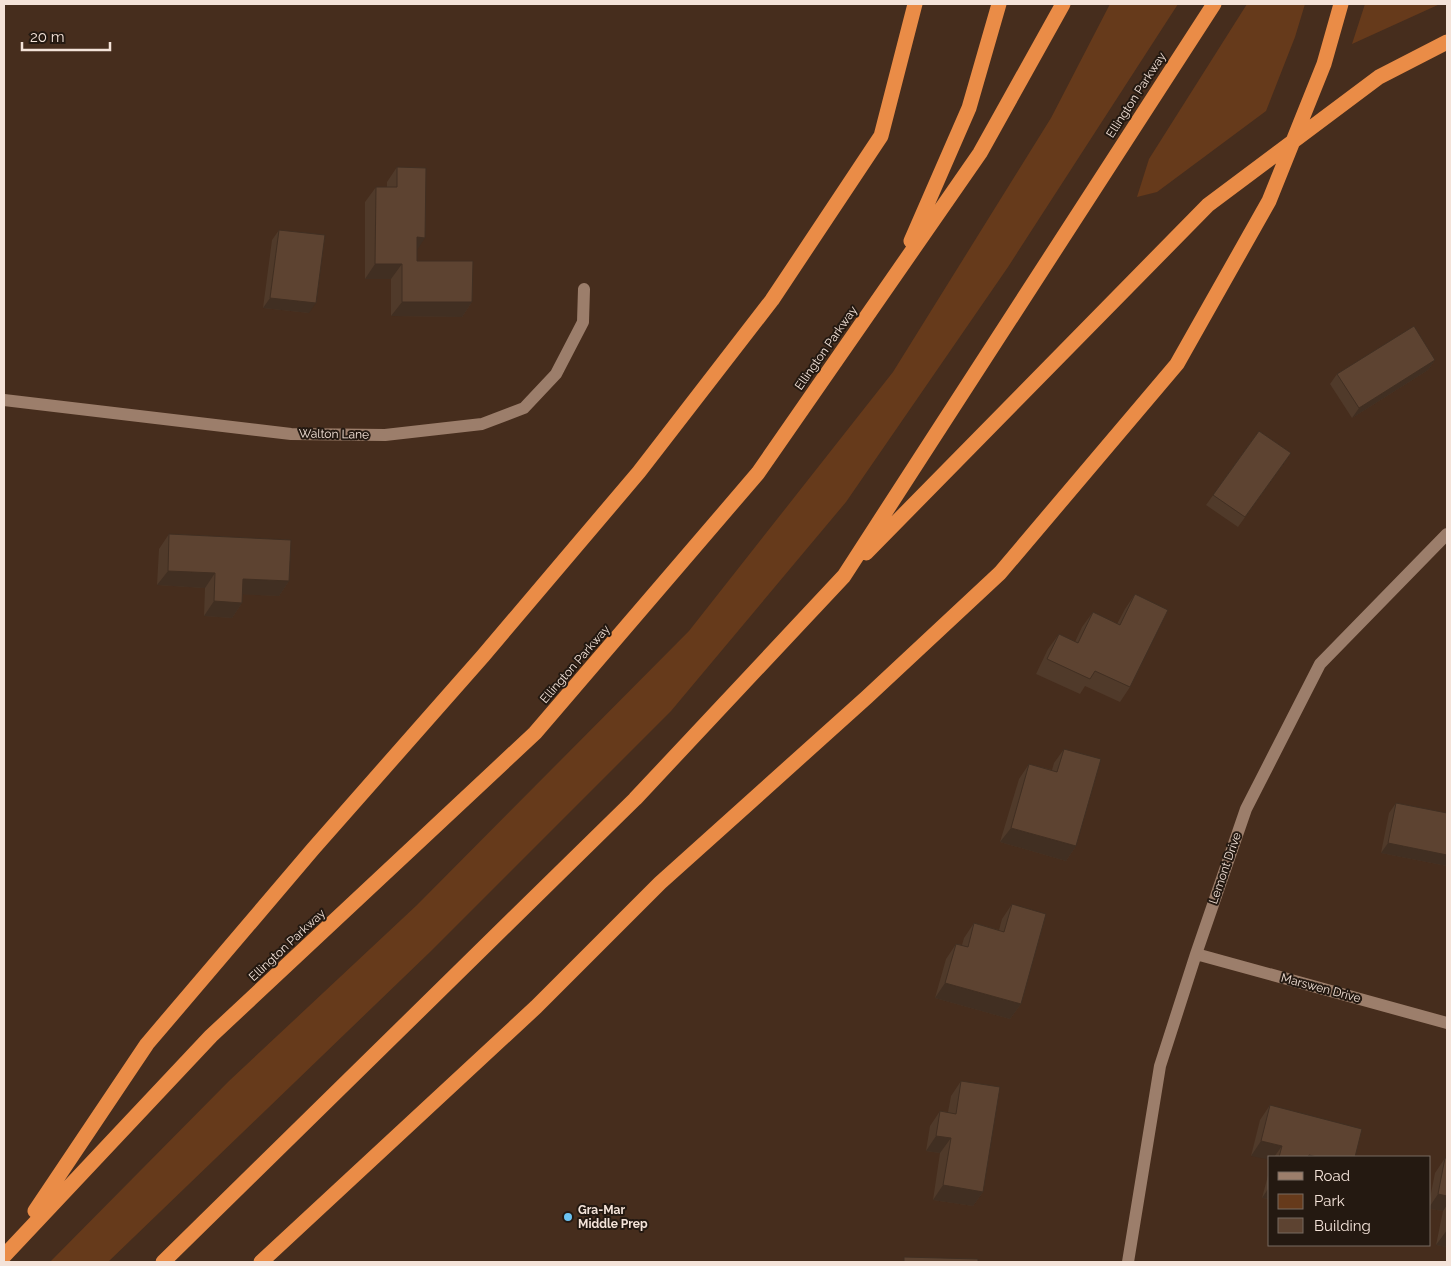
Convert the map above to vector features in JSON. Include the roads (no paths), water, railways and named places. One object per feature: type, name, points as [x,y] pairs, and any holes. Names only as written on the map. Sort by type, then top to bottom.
[{"type":"highway","points":[[8,1251],[147,1044],[313,849],[483,656],[639,472],[772,300],[881,136],[915,4]]},
{"type":"highway","points":[[898,270],[969,108],[999,4]]},
{"type":"highway","name":"Ellington Parkway","points":[[8,1251],[211,1036],[535,734],[758,473],[980,153],[1063,4]]},
{"type":"highway","name":"Ellington Parkway","points":[[163,1262],[635,799],[844,576],[1214,4]]},
{"type":"highway","points":[[261,1262],[536,1007],[660,883],[867,698],[1000,573],[1177,364],[1269,201],[1324,64],[1341,4]]},
{"type":"highway","points":[[844,576],[1208,204],[1379,77],[1447,42]]},
{"type":"street","name":"Walton Lane","points":[[4,400],[291,434],[385,435],[482,424],[524,408],[556,374],[583,322],[584,289]]},
{"type":"street","name":"Lemont Drive","points":[[1128,1262],[1160,1066],[1246,809],[1320,664],[1447,534]]},
{"type":"street","name":"Marswen Drive","points":[[1196,954],[1447,1023]]},
{"type":"place","name":"Gra-Mar Middle Prep","points":[[568,1217]]}]
